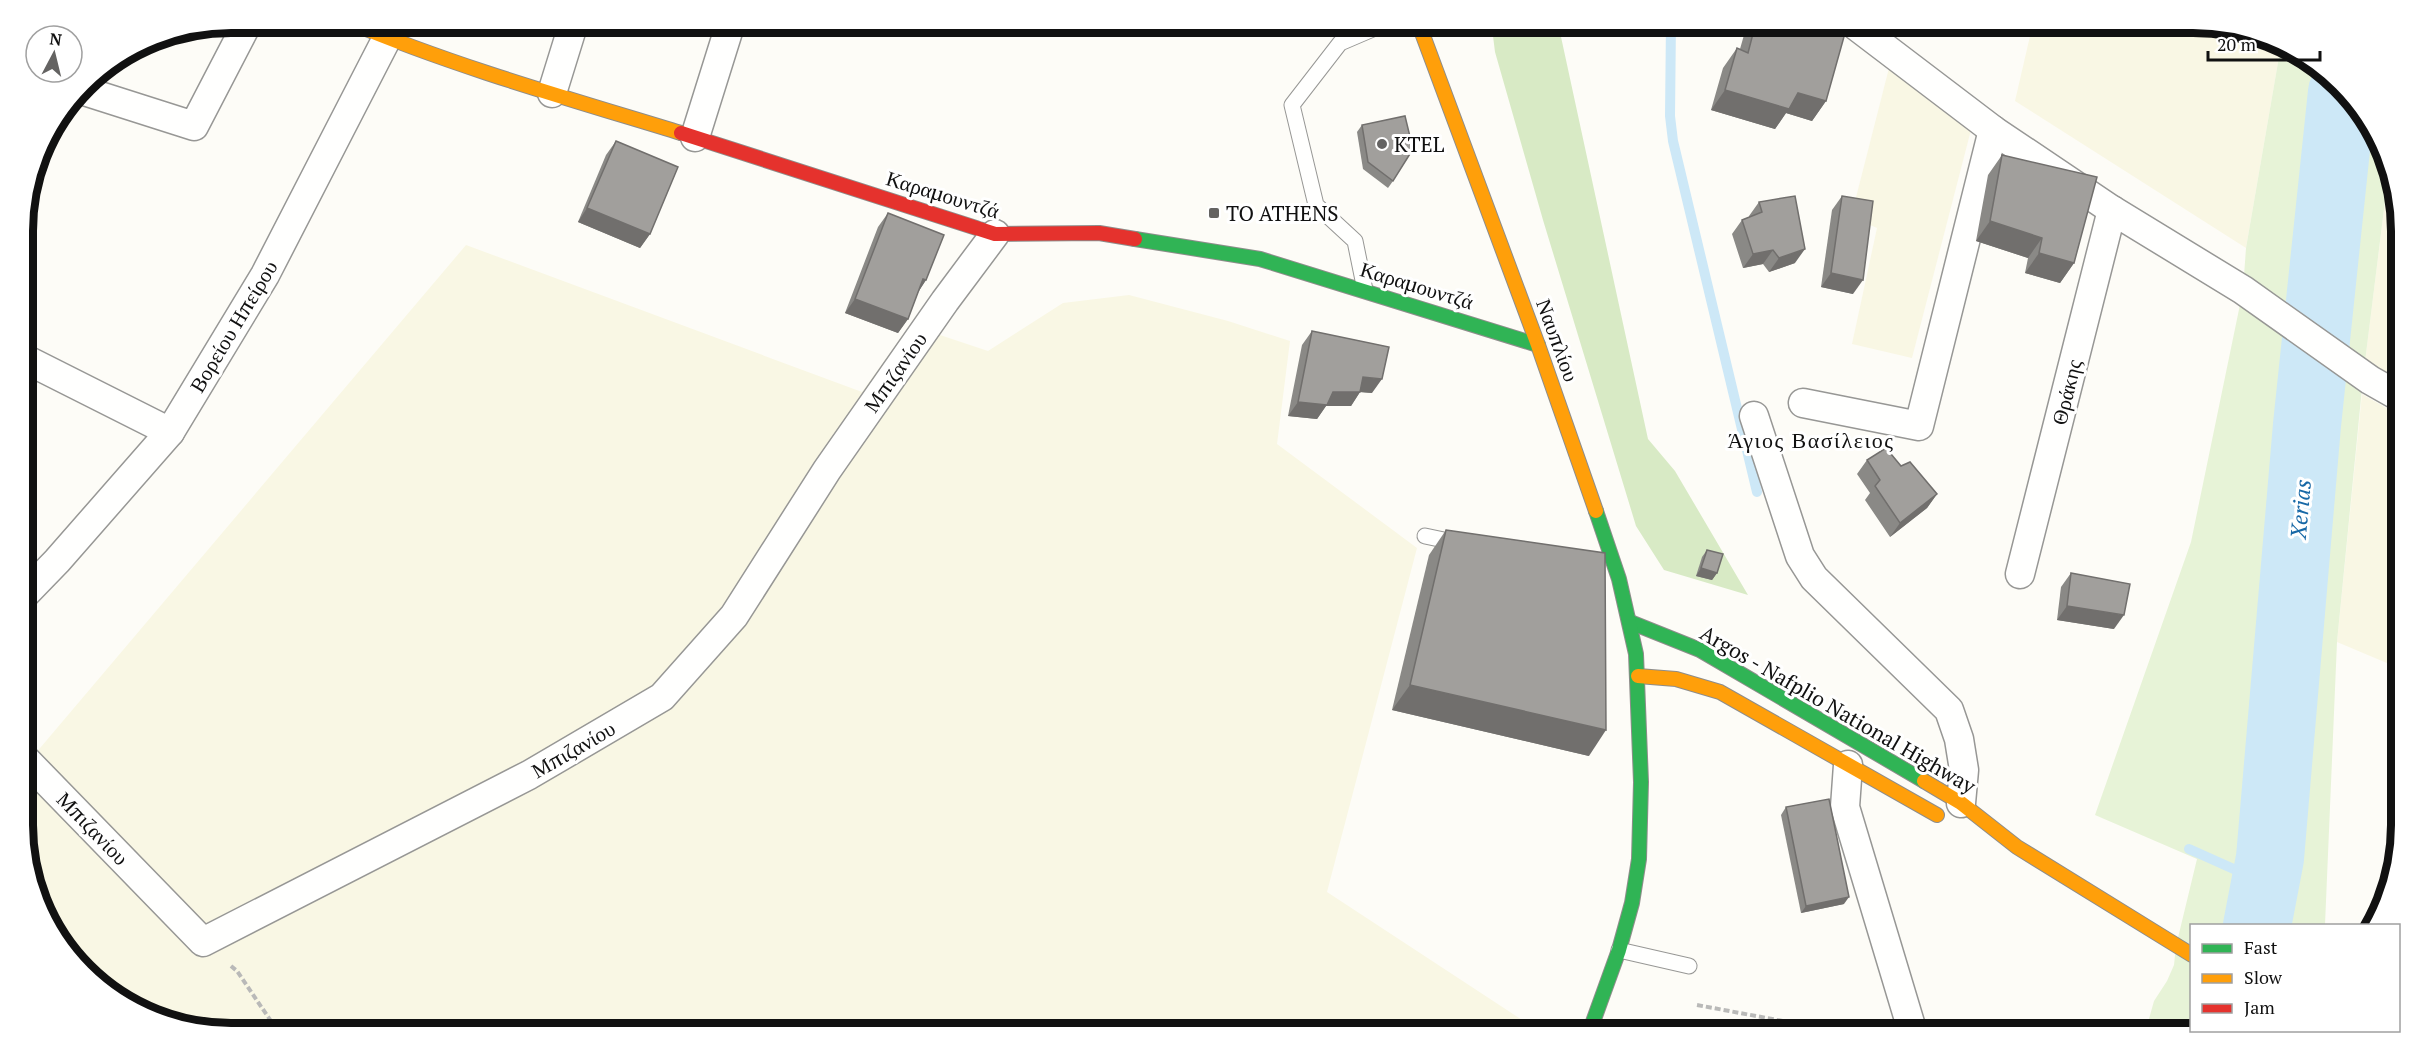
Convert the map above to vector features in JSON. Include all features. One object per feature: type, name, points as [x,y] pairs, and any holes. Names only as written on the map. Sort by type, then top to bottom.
[{"type":"main road","name":"Καραμουντζά","points":[[394,33],[552,93],[695,136],[995,234],[1099,233],[1260,259],[1538,345]]},
{"type":"main road","name":"Ναυπλίου","points":[[1422,33],[1538,345],[1619,579],[1630,622],[1638,676],[1641,801],[1639,859],[1632,903],[1619,950],[1593,1023]]},
{"type":"main road","name":"Argos - Nafplio National Highway","points":[[1630,622],[1700,650],[1956,813],[2017,847],[2190,954]]},
{"type":"main road","name":"Argos - Nafplio National Highway","points":[[1638,676],[1685,681],[1720,692],[1848,765],[1956,813]]},
{"type":"main road","name":"Argos - Nafplio National Highway","points":[[1973,831],[2017,847]]},
{"type":"street","points":[[89,93],[194,126],[242,33]]},
{"type":"street","name":"Βορείου Ηπείρου","points":[[33,585],[57,561],[170,432],[265,275],[388,33]]},
{"type":"street","points":[[552,93],[571,33]]},
{"type":"street","points":[[695,136],[728,33]]},
{"type":"street","points":[[1865,33],[1993,130],[2112,210],[2242,290],[2370,380],[2391,392]]},
{"type":"street","points":[[1803,403],[1919,426],[1993,130]]},
{"type":"street","name":"Θράκης","points":[[2020,574],[2112,210]]},
{"type":"street","name":"Μπιζανίου","points":[[33,767],[203,942],[529,775],[662,697],[734,616],[834,460],[945,301],[995,234]]},
{"type":"street","points":[[33,363],[170,432]]},
{"type":"street","points":[[1754,416],[1800,556],[1814,578],[1948,710],[1959,739],[1964,770],[1956,813]]},
{"type":"street","points":[[1848,765],[1845,807],[1910,1023]]},
{"type":"lane","points":[[1363,33],[1340,43],[1292,105],[1316,205],[1355,242],[1365,290]]},
{"type":"lane","points":[[1425,536],[1471,546]]},
{"type":"lane","points":[[1596,574],[1619,579]]},
{"type":"lane","points":[[1619,950],[1689,966]]},
{"type":"path","points":[[203,942],[237,971],[272,1023]]},
{"type":"path","points":[[1697,1005],[1793,1023]]},
{"type":"shaded area","points":[[2031,33],[2219,35],[2257,44],[2280,53],[2246,248],[2015,101]]},
{"type":"shaded area","points":[[1889,68],[1972,126],[1912,358],[1852,344],[1877,228],[1851,217]]},
{"type":"shaded area","points":[[2386,191],[2391,231],[2391,377],[2365,362]]},
{"type":"shaded area","points":[[466,245],[862,392],[910,325],[988,351],[1063,303],[1129,295],[1228,321],[1290,341],[1277,444],[1417,548],[1327,892],[1527,1023],[218,1023],[192,1019],[155,1008],[110,982],[74,946],[60,924],[48,901],[35,851],[33,756]]},
{"type":"shaded area","points":[[2362,394],[2391,411],[2391,665],[2337,642]]},
{"type":"green space","points":[[1494,33],[1560,33],[1648,439],[1675,471],[1748,595],[1664,570],[1636,526],[1543,220],[1495,52]]},
{"type":"green space","points":[[2280,53],[2314,74],[2350,110],[2376,155],[2386,191],[2363,378],[2337,642],[2325,924],[2190,924],[2190,1023],[2148,1023],[2154,1001],[2174,965],[2176,946],[2197,859],[2095,815],[2191,542],[2243,290],[2246,248]]},
{"type":"building","points":[[1753,33],[1845,33],[1826,101],[1798,93],[1789,109],[1725,90],[1737,48],[1748,53]]},
{"type":"building","name":"KTEL","points":[[1405,116],[1413,149],[1393,181],[1368,162],[1362,125]]},
{"type":"building","points":[[616,141],[678,167],[650,234],[587,208]]},
{"type":"building","points":[[2002,155],[2097,177],[2074,263],[2039,253],[2042,238],[1990,221]]},
{"type":"building","points":[[1795,196],[1805,249],[1779,258],[1773,250],[1753,254],[1742,220],[1762,212],[1759,202]]},
{"type":"building","points":[[1842,196],[1873,201],[1863,280],[1831,273]]},
{"type":"building","points":[[888,213],[944,235],[926,280],[923,279],[908,319],[855,299]]},
{"type":"building","points":[[1312,331],[1389,347],[1382,379],[1363,377],[1360,392],[1333,392],[1327,405],[1298,402]]},
{"type":"building","points":[[1886,448],[1901,466],[1910,462],[1937,494],[1900,523],[1875,486],[1880,480],[1867,460]]},
{"type":"building","points":[[1446,530],[1605,553],[1606,730],[1410,685]]},
{"type":"building","points":[[1707,550],[1723,554],[1717,573],[1701,568]]},
{"type":"building","points":[[2071,573],[2130,584],[2124,615],[2067,606]]},
{"type":"building","points":[[1829,799],[1849,897],[1806,906],[1786,807]]},
{"type":"waterway","points":[[1671,33],[1670,116],[1673,141],[1757,492]]},
{"type":"waterway","name":"Xerias","points":[[2257,924],[2270,858],[2307,425],[2341,100]]},
{"type":"waterway","points":[[2189,849],[2265,883]]},
{"type":"traffic: fast","points":[[1135,239],[1260,259],[1538,345]]},
{"type":"traffic: fast","points":[[1593,1023],[1619,950],[1632,903],[1639,859],[1641,782],[1636,654],[1619,579],[1596,511]]},
{"type":"traffic: fast","points":[[1630,622],[1700,650],[1924,781]]},
{"type":"traffic: slow","points":[[376,33],[472,68],[681,133]]},
{"type":"traffic: slow","points":[[1422,33],[1538,345],[1596,511]]},
{"type":"traffic: slow","points":[[1638,676],[1676,679],[1720,692],[1937,815]]},
{"type":"traffic: slow","points":[[1924,781],[1961,803],[2017,847],[2190,954]]},
{"type":"traffic: jam","points":[[681,133],[995,234],[1099,233],[1135,239]]},
{"type":"place","name":"KTEL","points":[[1382,144]]},
{"type":"place","name":"TO ATHENS","points":[[1214,213]]},
{"type":"district","name":"Άγιος Βασίλειος","points":[[1811,439]]}]
